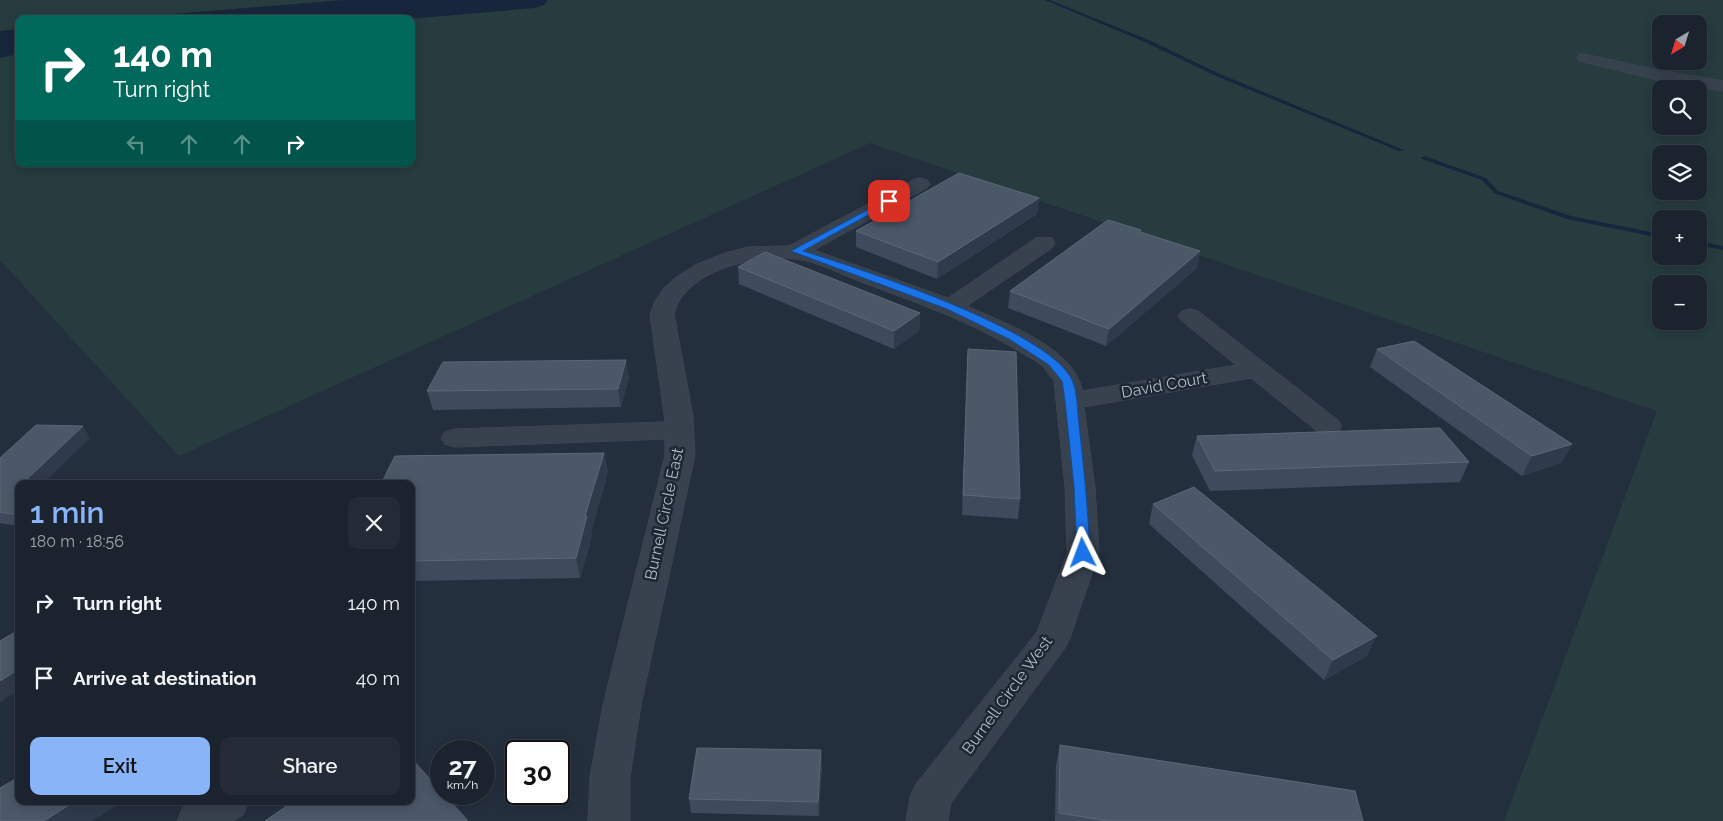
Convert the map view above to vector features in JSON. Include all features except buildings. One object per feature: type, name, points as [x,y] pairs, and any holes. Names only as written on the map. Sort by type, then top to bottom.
[{"type":"street","points":[[1584,58],[1658,76],[1723,86]]},
{"type":"street","points":[[785,251],[920,184]]},
{"type":"street","points":[[950,307],[1044,243]]},
{"type":"street","name":"Burnell Circle West","points":[[785,251],[855,271],[950,307],[1013,337],[1053,362],[1067,381],[1071,401],[1080,487],[1083,553],[1052,638],[931,797],[927,821]]},
{"type":"street","name":"Burnell Circle East","points":[[609,821],[610,777],[622,705],[680,455],[679,416],[662,314],[664,302],[673,290],[706,266],[730,257],[785,251]]},
{"type":"street","points":[[1190,316],[1328,426]]},
{"type":"street","name":"David Court","points":[[1071,401],[1258,370]]},
{"type":"street","points":[[456,438],[680,430]]},
{"type":"street","points":[[198,821],[222,805]]},
{"type":"green space","points":[[0,0],[345,0],[163,15],[15,15],[15,29],[0,31]]},
{"type":"green space","points":[[501,0],[1723,0],[1723,821],[1504,821],[1657,411],[870,143],[179,456],[0,260],[0,49],[15,46],[15,167],[415,167],[415,15],[360,15]]},
{"type":"water","points":[[345,0],[501,0],[369,15],[163,15]]},
{"type":"water","points":[[15,29],[15,46],[0,49],[0,31]]},
{"type":"waterway","points":[[360,15],[535,0]]},
{"type":"waterway","points":[[1047,0],[1149,42],[1218,75],[1401,150]]},
{"type":"waterway","points":[[0,49],[15,46]]},
{"type":"waterway","points":[[1424,158],[1484,179],[1496,192],[1569,218],[1652,234]]},
{"type":"waterway","points":[[1707,245],[1723,248]]},
{"type":"route","points":[[889,201],[795,251],[842,266],[950,307],[1013,337],[1053,362],[1067,381],[1071,401],[1080,487],[1083,553]]}]
